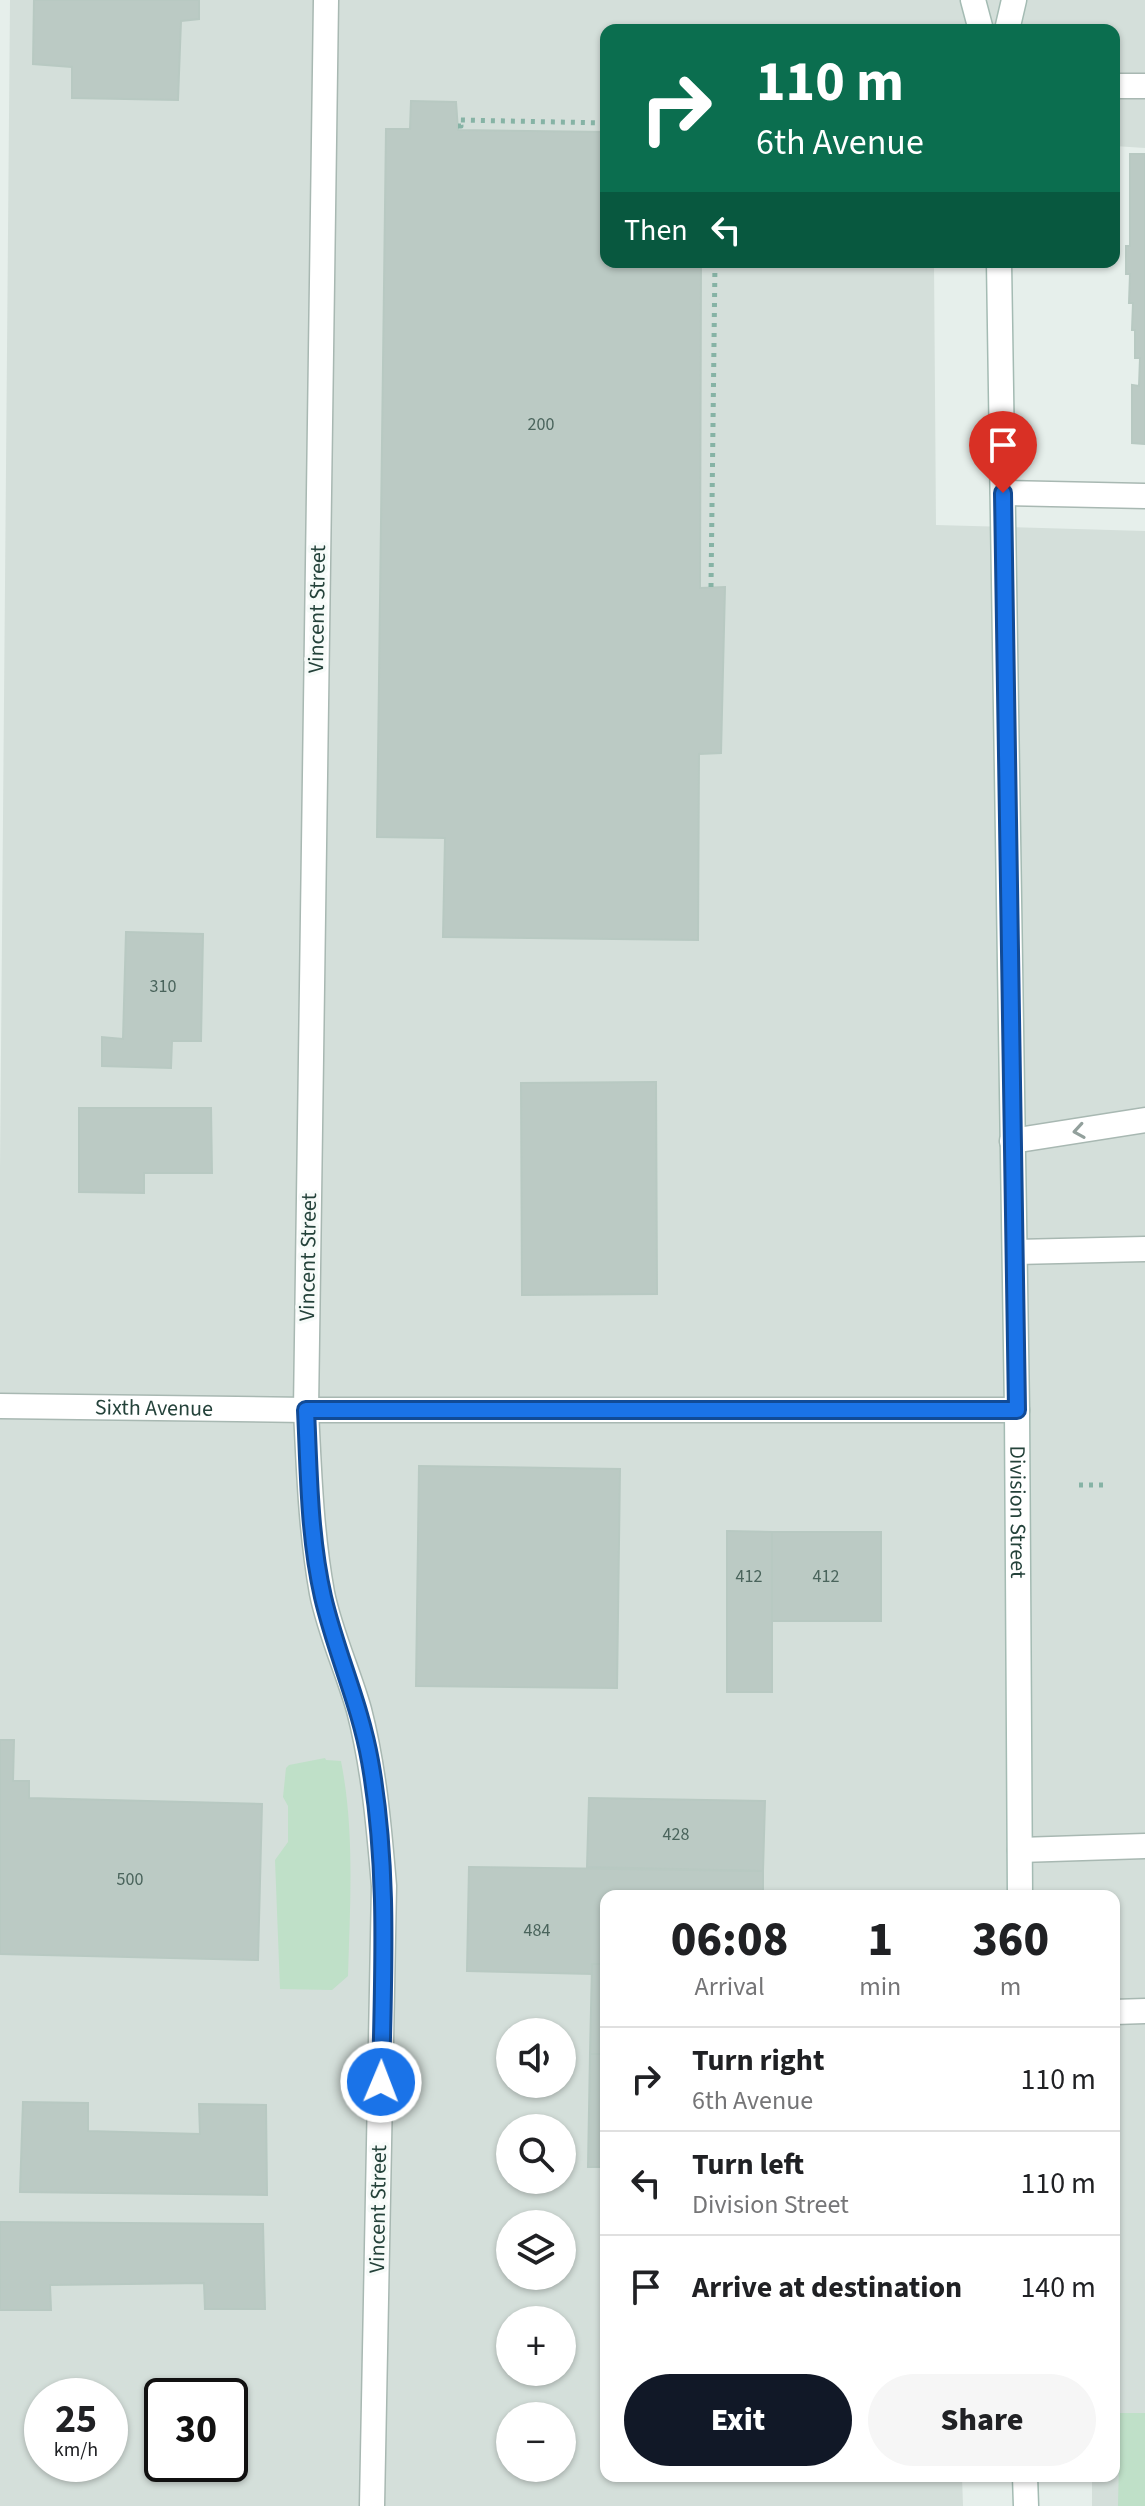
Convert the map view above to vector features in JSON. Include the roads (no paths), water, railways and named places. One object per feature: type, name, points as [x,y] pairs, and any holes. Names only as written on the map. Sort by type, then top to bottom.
[{"type":"street","name":"Vincent Street","points":[[326,0],[306,1410],[313,1534],[320,1580],[340,1658],[358,1707],[370,1759],[379,1818],[384,1886],[372,2506]]},
{"type":"street","points":[[973,0],[979,24]]},
{"type":"street","points":[[1008,24],[1014,0]]},
{"type":"street","points":[[1120,86],[1145,86]]},
{"type":"street","name":"Division Street","points":[[999,268],[1015,1252],[1020,1890]]},
{"type":"street","points":[[1003,493],[1145,496]]},
{"type":"street","points":[[1012,1141],[1145,1120]]},
{"type":"street","points":[[1015,1252],[1145,1249]]},
{"type":"street","name":"Sixth Avenue","points":[[0,1406],[306,1410],[1017,1410]]},
{"type":"street","points":[[1020,1850],[1145,1846]]},
{"type":"street","points":[[1120,2012],[1145,2011]]},
{"type":"street","points":[[1025,2482],[1026,2506]]}]
